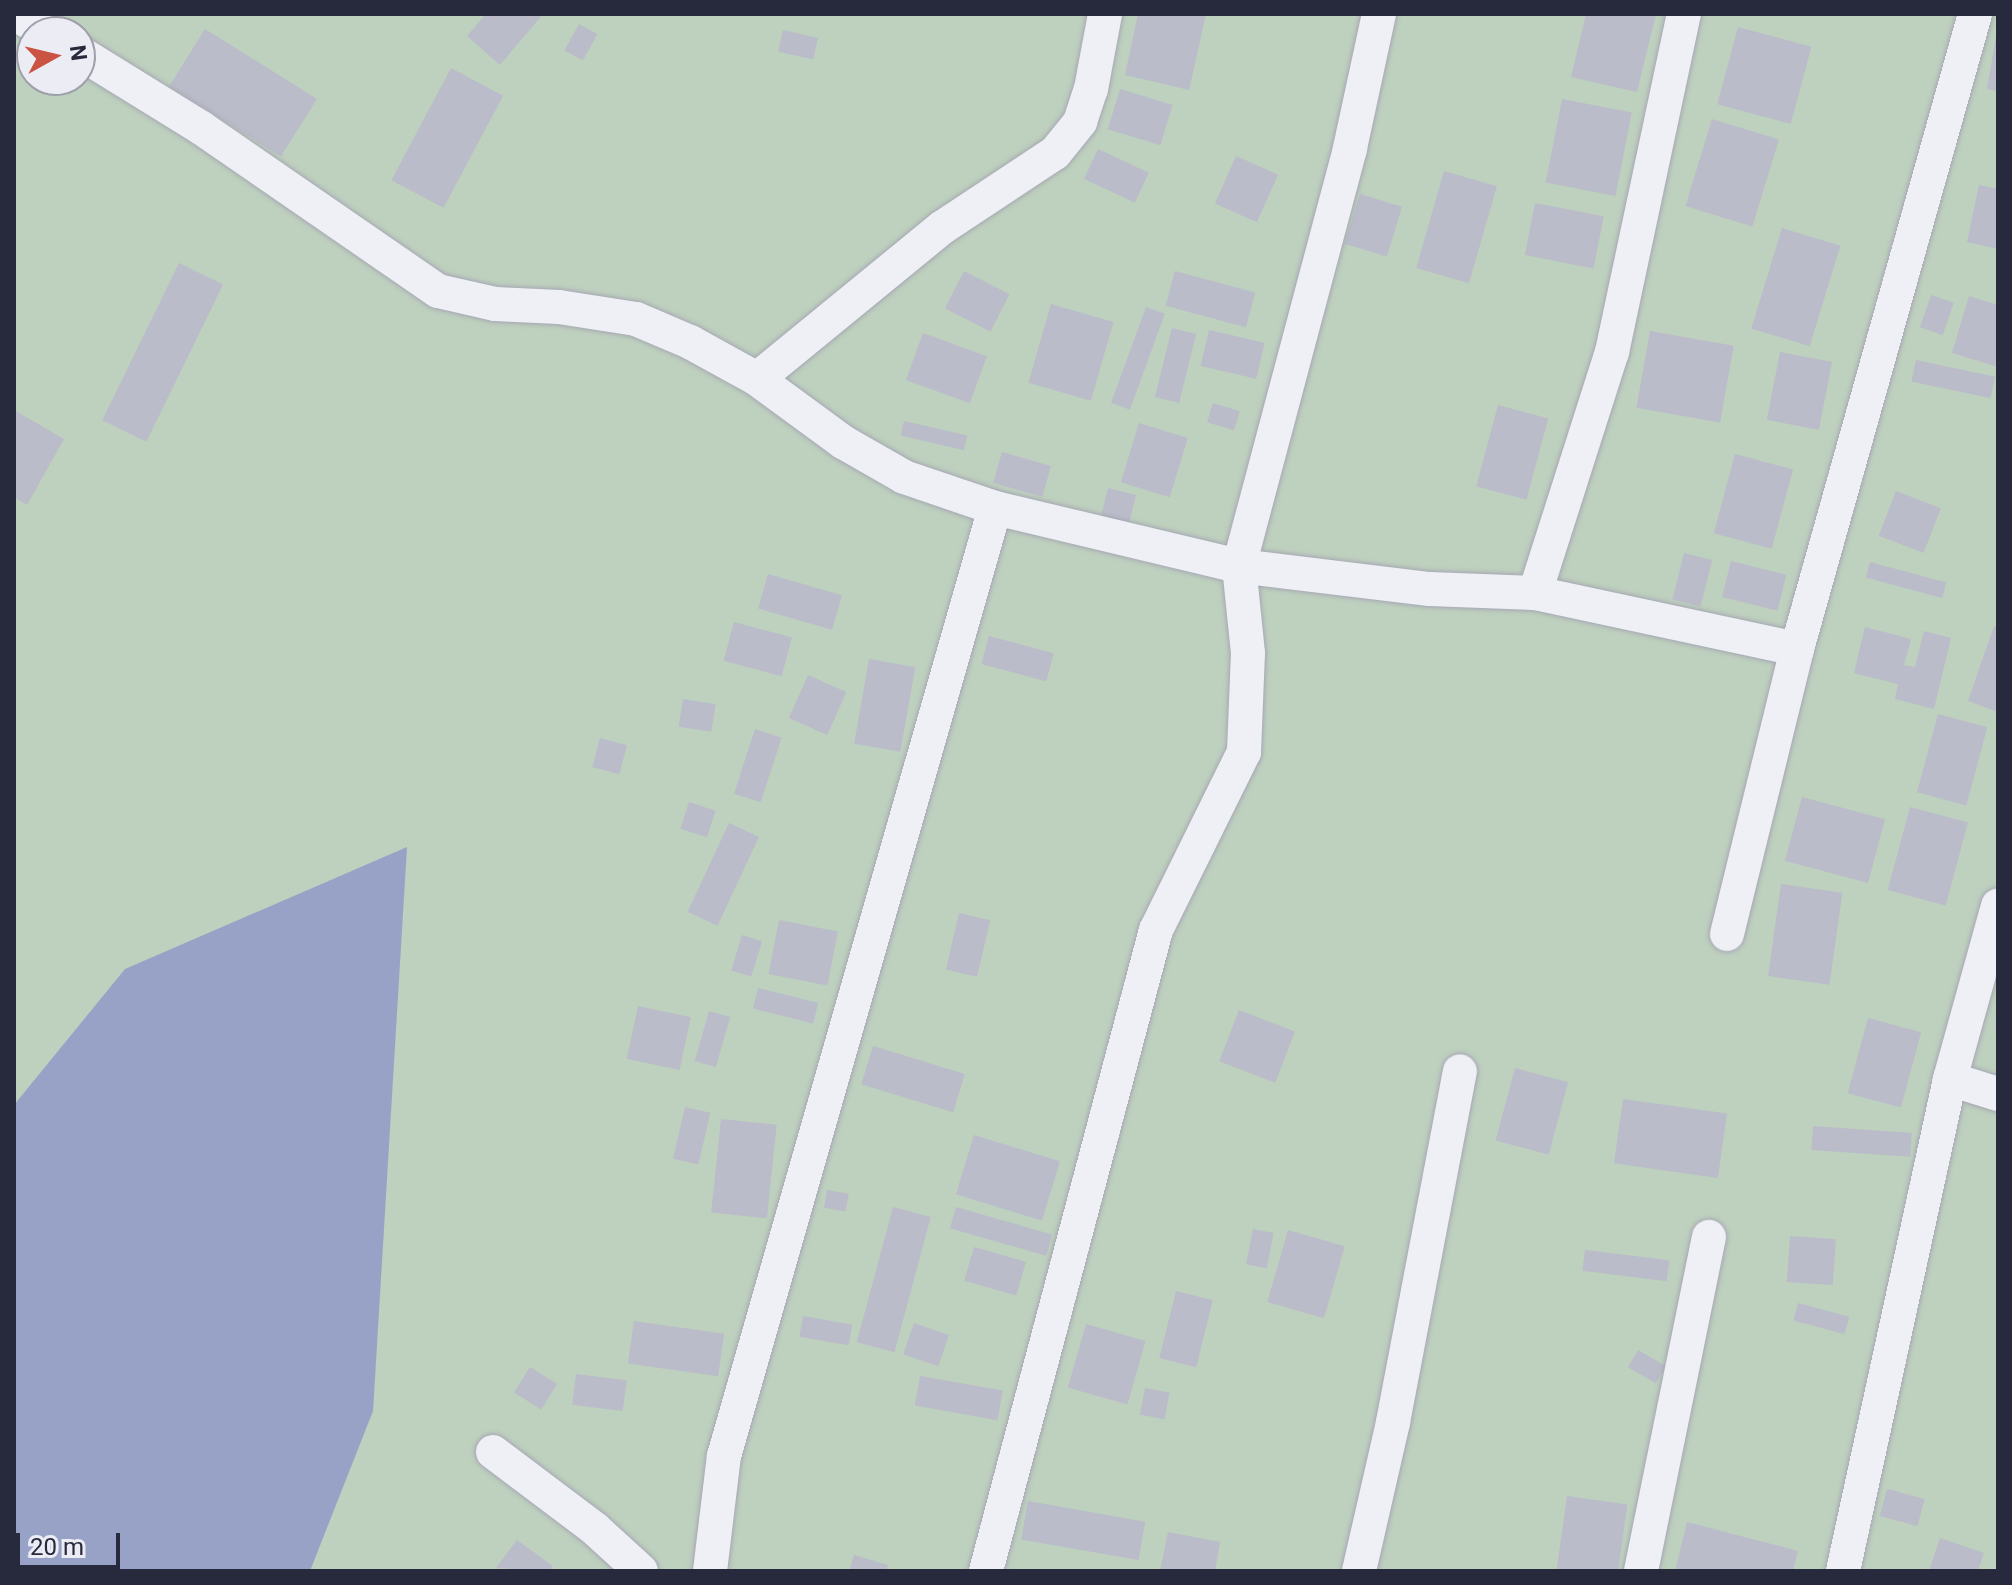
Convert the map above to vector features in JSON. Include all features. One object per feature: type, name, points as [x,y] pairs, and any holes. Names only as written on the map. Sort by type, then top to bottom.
[{"type":"street","points":[[757,379],[943,227],[1055,153],[1080,122],[1091,89],[1105,14]]},
{"type":"street","points":[[986,1571],[1156,930],[1244,752],[1248,653],[1239,566],[1350,148],[1379,14]]},
{"type":"street","points":[[1535,593],[1612,352],[1684,14]]},
{"type":"street","points":[[1727,934],[1797,649],[1975,14]]},
{"type":"street","points":[[96,63],[200,127],[438,291],[495,304],[559,307],[636,319],[690,342],[757,379],[843,442],[904,477],[995,508],[1239,566],[1430,589],[1535,593],[1797,649]]},
{"type":"street","points":[[710,1571],[724,1456],[995,508]]},
{"type":"street","points":[[1843,1571],[1950,1079],[1998,906]]},
{"type":"street","points":[[1359,1571],[1393,1422],[1460,1071]]},
{"type":"street","points":[[1950,1079],[1998,1094]]},
{"type":"street","points":[[1641,1571],[1709,1237]]},
{"type":"street","points":[[493,1452],[595,1529],[641,1571]]},
{"type":"green space","points":[[14,14],[1998,14],[1998,1571],[14,1571]]},
{"type":"water","points":[[407,847],[373,1411],[310,1571],[14,1571],[14,1105],[125,969]]},
{"type":"building","points":[[486,14],[543,14],[500,65],[467,36]]},
{"type":"building","points":[[1138,14],[1206,14],[1189,90],[1125,75]]},
{"type":"building","points":[[1586,14],[1656,14],[1637,92],[1571,77]]},
{"type":"building","points":[[579,24],[597,34],[583,60],[564,50]]},
{"type":"building","points":[[1738,27],[1811,47],[1791,124],[1717,104]]},
{"type":"building","points":[[205,29],[317,99],[281,157],[169,87]]},
{"type":"building","points":[[783,30],[818,38],[813,60],[778,51]]},
{"type":"building","points":[[1998,37],[1998,91],[1987,89]]},
{"type":"building","points":[[451,68],[503,96],[443,208],[391,180]]},
{"type":"building","points":[[1120,89],[1173,105],[1160,145],[1108,129]]},
{"type":"building","points":[[1562,99],[1632,113],[1615,196],[1546,182]]},
{"type":"building","points":[[1712,119],[1779,139],[1752,226],[1685,206]]},
{"type":"building","points":[[1098,149],[1149,173],[1135,203],[1084,179]]},
{"type":"building","points":[[1236,156],[1278,175],[1257,222],[1215,204]]},
{"type":"building","points":[[1444,171],[1497,186],[1469,283],[1416,268]]},
{"type":"building","points":[[1979,185],[1998,189],[1998,249],[1967,242]]},
{"type":"building","points":[[1360,194],[1402,207],[1387,257],[1345,244]]},
{"type":"building","points":[[1535,203],[1604,216],[1594,268],[1525,255]]},
{"type":"building","points":[[1782,228],[1840,246],[1810,346],[1751,328]]},
{"type":"building","points":[[179,263],[223,284],[146,442],[102,420]]},
{"type":"building","points":[[964,271],[1009,294],[990,332],[945,308]]},
{"type":"building","points":[[1175,271],[1255,292],[1246,327],[1166,306]]},
{"type":"building","points":[[1931,295],[1954,303],[1943,335],[1920,327]]},
{"type":"building","points":[[1969,296],[1998,305],[1998,367],[1952,353]]},
{"type":"building","points":[[1051,304],[1113,322],[1091,401],[1028,383]]},
{"type":"building","points":[[1146,307],[1165,314],[1130,410],[1111,403]]},
{"type":"building","points":[[1172,328],[1196,334],[1179,403],[1155,397]]},
{"type":"building","points":[[1209,330],[1265,343],[1256,379],[1201,366]]},
{"type":"building","points":[[1650,331],[1734,346],[1720,423],[1636,408]]},
{"type":"building","points":[[923,333],[987,356],[970,403],[906,380]]},
{"type":"building","points":[[1780,352],[1832,362],[1819,430],[1767,420]]},
{"type":"building","points":[[1916,360],[1995,377],[1991,398],[1911,382]]},
{"type":"building","points":[[1213,403],[1240,411],[1234,430],[1207,422]]},
{"type":"building","points":[[1498,405],[1548,418],[1526,500],[1476,486]]},
{"type":"building","points":[[14,410],[64,439],[27,505],[14,497]]},
{"type":"building","points":[[904,421],[967,436],[964,450],[901,436]]},
{"type":"building","points":[[1139,423],[1188,438],[1170,497],[1121,482]]},
{"type":"building","points":[[1002,452],[1051,466],[1042,497],[993,483]]},
{"type":"building","points":[[1735,454],[1793,470],[1772,549],[1714,533]]},
{"type":"building","points":[[1108,488],[1136,495],[1129,525],[1101,518]]},
{"type":"building","points":[[1896,491],[1941,508],[1924,553],[1879,536]]},
{"type":"building","points":[[1684,553],[1712,560],[1701,607],[1672,600]]},
{"type":"building","points":[[1731,561],[1786,575],[1777,611],[1722,597]]},
{"type":"building","points":[[1870,562],[1946,582],[1942,598],[1866,577]]},
{"type":"building","points":[[768,574],[842,595],[832,630],[758,609]]},
{"type":"building","points":[[734,622],[792,638],[782,676],[724,661]]},
{"type":"building","points":[[1994,626],[1998,628],[1998,712],[1968,701]]},
{"type":"building","points":[[1865,627],[1911,639],[1904,665],[1915,667],[1924,631],[1951,638],[1934,709],[1895,699],[1898,684],[1854,673]]},
{"type":"building","points":[[989,636],[1054,653],[1046,681],[981,664]]},
{"type":"building","points":[[869,659],[915,667],[900,752],[854,744]]},
{"type":"building","points":[[808,675],[846,692],[827,735],[789,718]]},
{"type":"building","points":[[683,699],[716,704],[711,732],[679,727]]},
{"type":"building","points":[[1938,714],[1987,727],[1966,805],[1917,792]]},
{"type":"building","points":[[755,729],[782,738],[761,802],[734,794]]},
{"type":"building","points":[[600,738],[627,745],[619,774],[592,767]]},
{"type":"building","points":[[1802,797],[1885,819],[1868,883],[1785,861]]},
{"type":"building","points":[[689,802],[716,811],[707,837],[680,829]]},
{"type":"building","points":[[1910,807],[1968,823],[1946,906],[1888,890]]},
{"type":"building","points":[[729,823],[759,837],[717,926],[688,912]]},
{"type":"building","points":[[1781,884],[1842,893],[1829,985],[1768,976]]},
{"type":"building","points":[[959,913],[990,920],[977,977],[946,970]]},
{"type":"building","points":[[779,920],[838,931],[827,985],[769,974]]},
{"type":"building","points":[[742,935],[762,941],[751,977],[731,970]]},
{"type":"building","points":[[758,988],[818,1003],[813,1023],[753,1008]]},
{"type":"building","points":[[638,1006],[691,1017],[680,1070],[627,1059]]},
{"type":"building","points":[[1239,1010],[1295,1032],[1275,1083],[1219,1061]]},
{"type":"building","points":[[709,1011],[730,1017],[716,1067],[695,1061]]},
{"type":"building","points":[[1868,1018],[1921,1032],[1901,1108],[1848,1093]]},
{"type":"building","points":[[873,1046],[965,1074],[953,1112],[861,1084]]},
{"type":"building","points":[[1515,1068],[1568,1082],[1549,1155],[1496,1140]]},
{"type":"building","points":[[1623,1099],[1727,1114],[1718,1178],[1614,1163]]},
{"type":"building","points":[[685,1107],[710,1113],[698,1164],[673,1159]]},
{"type":"building","points":[[721,1119],[777,1125],[767,1218],[711,1212]]},
{"type":"building","points":[[1813,1126],[1912,1133],[1910,1157],[1811,1150]]},
{"type":"building","points":[[974,1135],[1060,1161],[1042,1221],[956,1194]]},
{"type":"building","points":[[827,1190],[849,1194],[846,1212],[824,1208]]},
{"type":"building","points":[[893,1207],[931,1217],[894,1352],[857,1342]]},
{"type":"building","points":[[956,1207],[1052,1235],[1046,1256],[950,1228]]},
{"type":"building","points":[[1253,1229],[1274,1233],[1267,1268],[1246,1264]]},
{"type":"building","points":[[1288,1230],[1345,1246],[1324,1318],[1267,1302]]},
{"type":"building","points":[[1790,1236],[1836,1239],[1833,1285],[1787,1282]]},
{"type":"building","points":[[974,1247],[1026,1262],[1016,1296],[964,1281]]},
{"type":"building","points":[[1585,1250],[1669,1260],[1667,1281],[1582,1271]]},
{"type":"building","points":[[1176,1291],[1213,1300],[1196,1367],[1159,1358]]},
{"type":"building","points":[[1798,1303],[1849,1317],[1845,1334],[1793,1320]]},
{"type":"building","points":[[803,1316],[852,1325],[849,1345],[799,1337]]},
{"type":"building","points":[[634,1321],[724,1334],[718,1376],[628,1364]]},
{"type":"building","points":[[914,1323],[949,1335],[938,1366],[903,1354]]},
{"type":"building","points":[[1086,1324],[1146,1341],[1127,1405],[1068,1387]]},
{"type":"building","points":[[1638,1350],[1666,1366],[1656,1383],[1628,1367]]},
{"type":"building","points":[[530,1367],[557,1384],[541,1409],[514,1392]]},
{"type":"building","points":[[576,1374],[627,1380],[623,1411],[572,1405]]},
{"type":"building","points":[[920,1376],[1003,1391],[998,1420],[915,1406]]},
{"type":"building","points":[[1145,1388],[1170,1393],[1164,1419],[1140,1415]]},
{"type":"building","points":[[1887,1489],[1925,1499],[1917,1526],[1880,1516]]},
{"type":"building","points":[[1567,1496],[1627,1504],[1618,1571],[1556,1571]]},
{"type":"building","points":[[1028,1501],[1145,1522],[1138,1560],[1021,1539]]},
{"type":"building","points":[[1687,1522],[1798,1551],[1793,1571],[1675,1571]]},
{"type":"building","points":[[1168,1532],[1220,1542],[1215,1571],[1160,1571]]},
{"type":"building","points":[[1940,1538],[1984,1553],[1978,1571],[1929,1571]]},
{"type":"building","points":[[517,1540],[553,1566],[549,1571],[496,1568]]},
{"type":"building","points":[[854,1555],[888,1565],[886,1571],[849,1571]]}]
